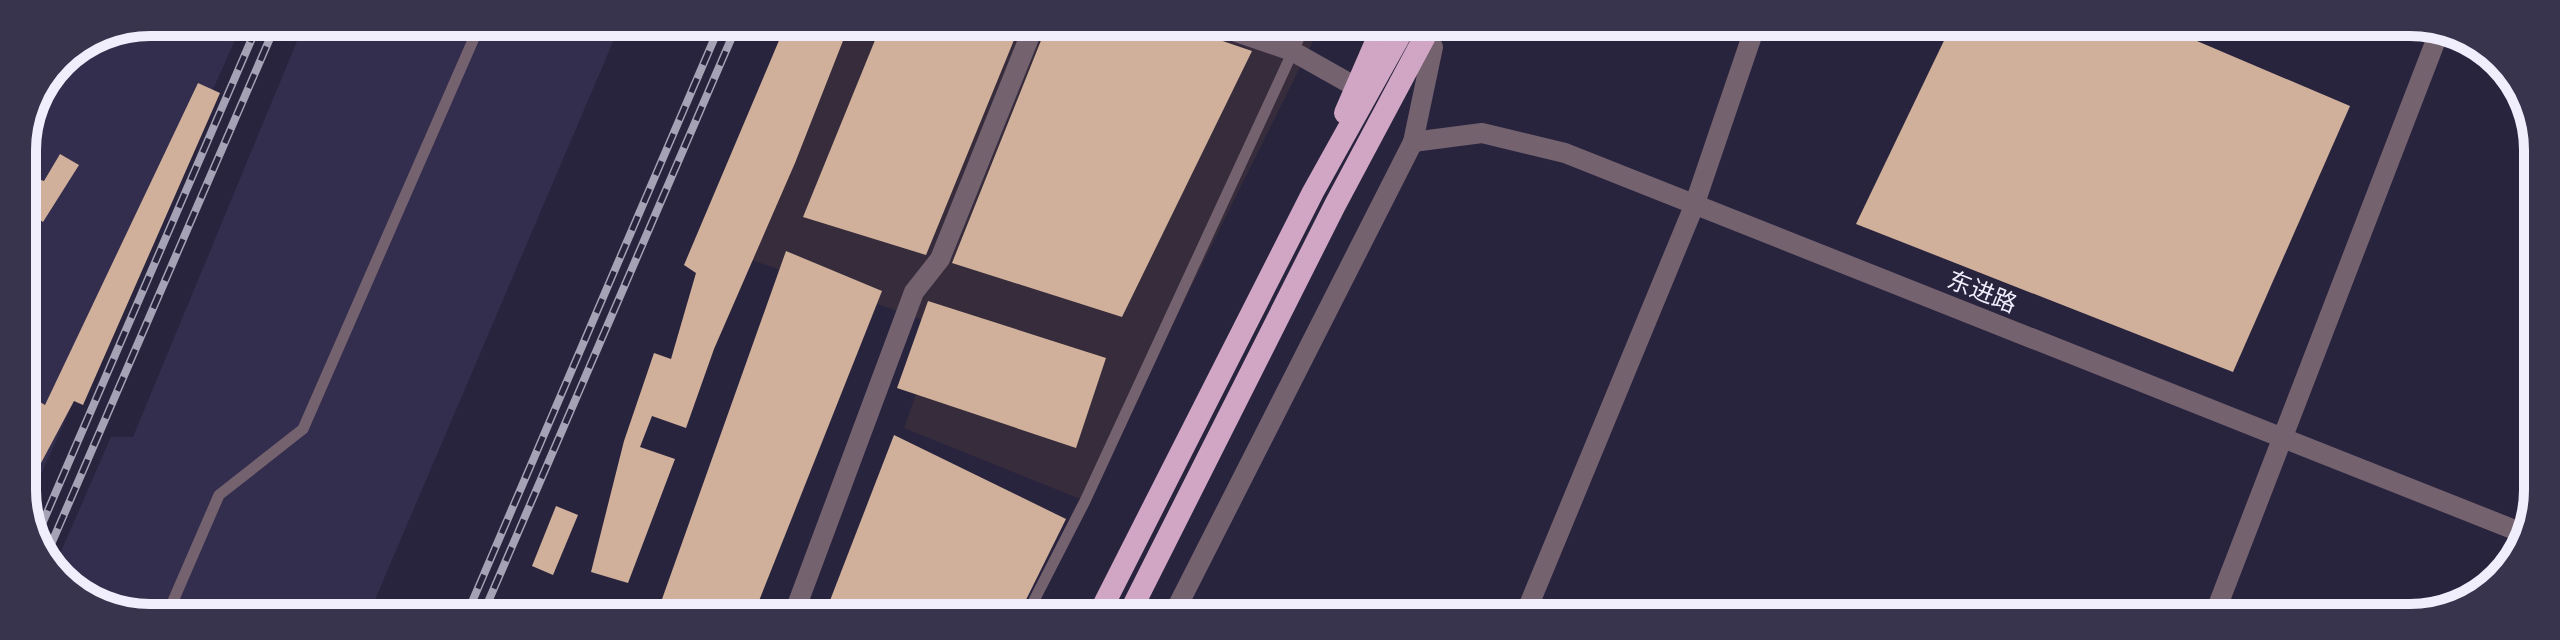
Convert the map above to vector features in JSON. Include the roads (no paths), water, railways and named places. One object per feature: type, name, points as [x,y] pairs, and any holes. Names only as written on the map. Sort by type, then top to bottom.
[{"type":"highway","points":[[1313,192],[1378,36]]},
{"type":"highway","points":[[1104,604],[1313,192],[1400,36]]},
{"type":"highway","points":[[1134,604],[1335,205],[1426,36]]},
{"type":"highway","points":[[1335,205],[1438,36]]},
{"type":"street","points":[[797,604],[914,292],[940,259],[1030,36]]},
{"type":"street","points":[[1248,36],[1292,51],[1356,87]]},
{"type":"street","points":[[1529,604],[1694,206],[1752,36]]},
{"type":"street","points":[[2218,604],[2436,39]]},
{"type":"street","points":[[1179,604],[1413,142],[1433,47]]},
{"type":"street","name":"东进路","points":[[1413,142],[1482,133],[1565,153],[2516,531]]},
{"type":"lane","points":[[172,604],[219,495],[303,429],[475,36]]},
{"type":"lane","points":[[1032,604],[1085,501],[1300,36]]},
{"type":"railway","points":[[42,525],[253,36]]},
{"type":"railway","points":[[51,545],[271,36]]},
{"type":"railway","points":[[471,604],[715,36]]},
{"type":"railway","points":[[487,604],[732,36]]}]
